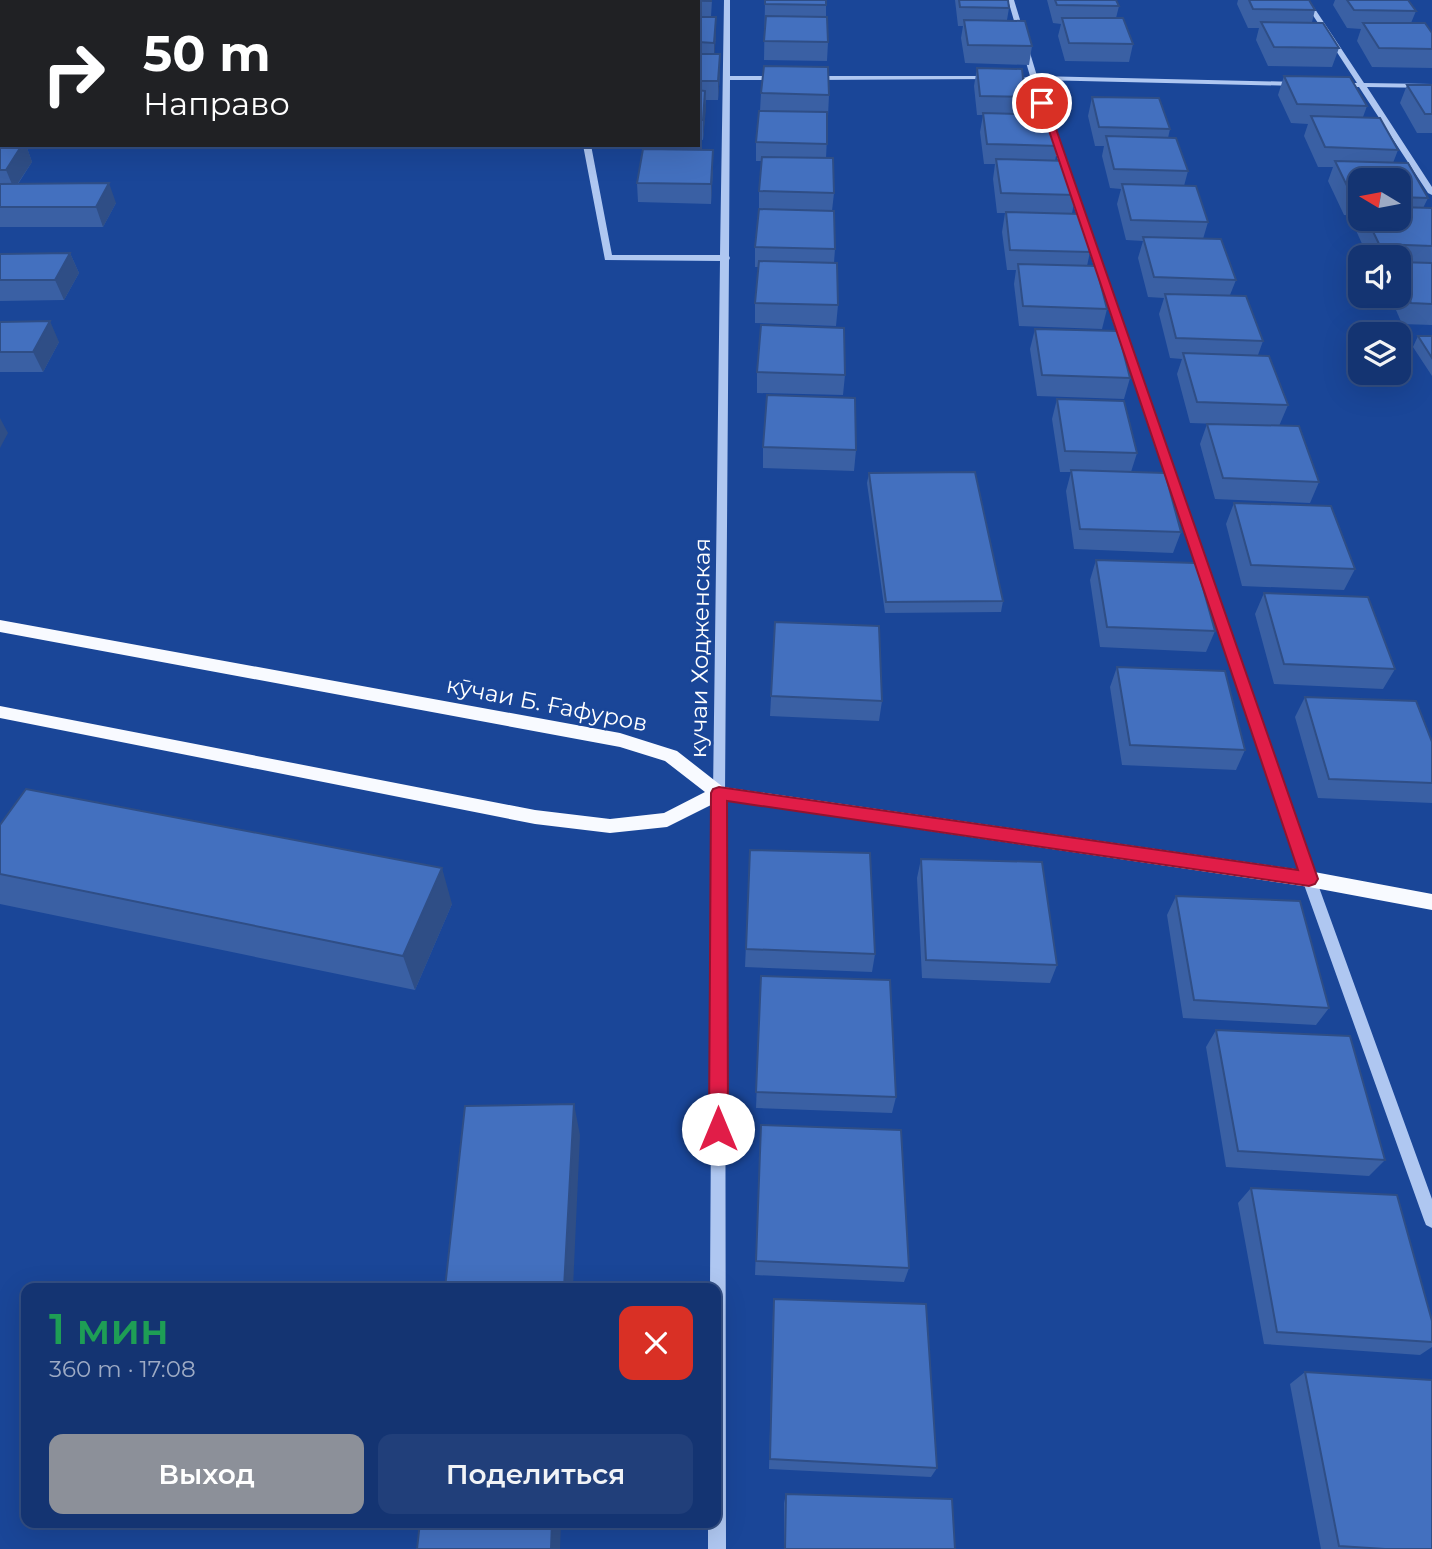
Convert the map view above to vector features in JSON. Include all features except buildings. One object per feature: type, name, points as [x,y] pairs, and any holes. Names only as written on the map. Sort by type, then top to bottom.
[{"type":"main road","name":"кӯчаи Б. Ғафуров","points":[[0,626],[620,740],[671,756],[719,793]]},
{"type":"main road","points":[[0,712],[534,817],[610,826],[667,820],[719,793],[1309,879],[1432,902]]},
{"type":"street","name":"кучаи Ходженская","points":[[718,1283],[719,793],[727,0]]},
{"type":"street","points":[[1011,0],[1034,78],[1309,879],[1432,1220]]},
{"type":"street","points":[[1306,0],[1432,192]]},
{"type":"street","points":[[728,78],[783,78]]},
{"type":"street","points":[[797,78],[1006,78]]},
{"type":"street","points":[[1020,78],[1307,84]]},
{"type":"street","points":[[1335,84],[1432,86]]},
{"type":"street","points":[[587,147],[608,258],[726,258]]},
{"type":"street","name":"кучаи Ходженская","points":[[717,1528],[717,1549]]},
{"type":"route","points":[[718,1129],[719,793],[1309,879],[1042,103]]}]
